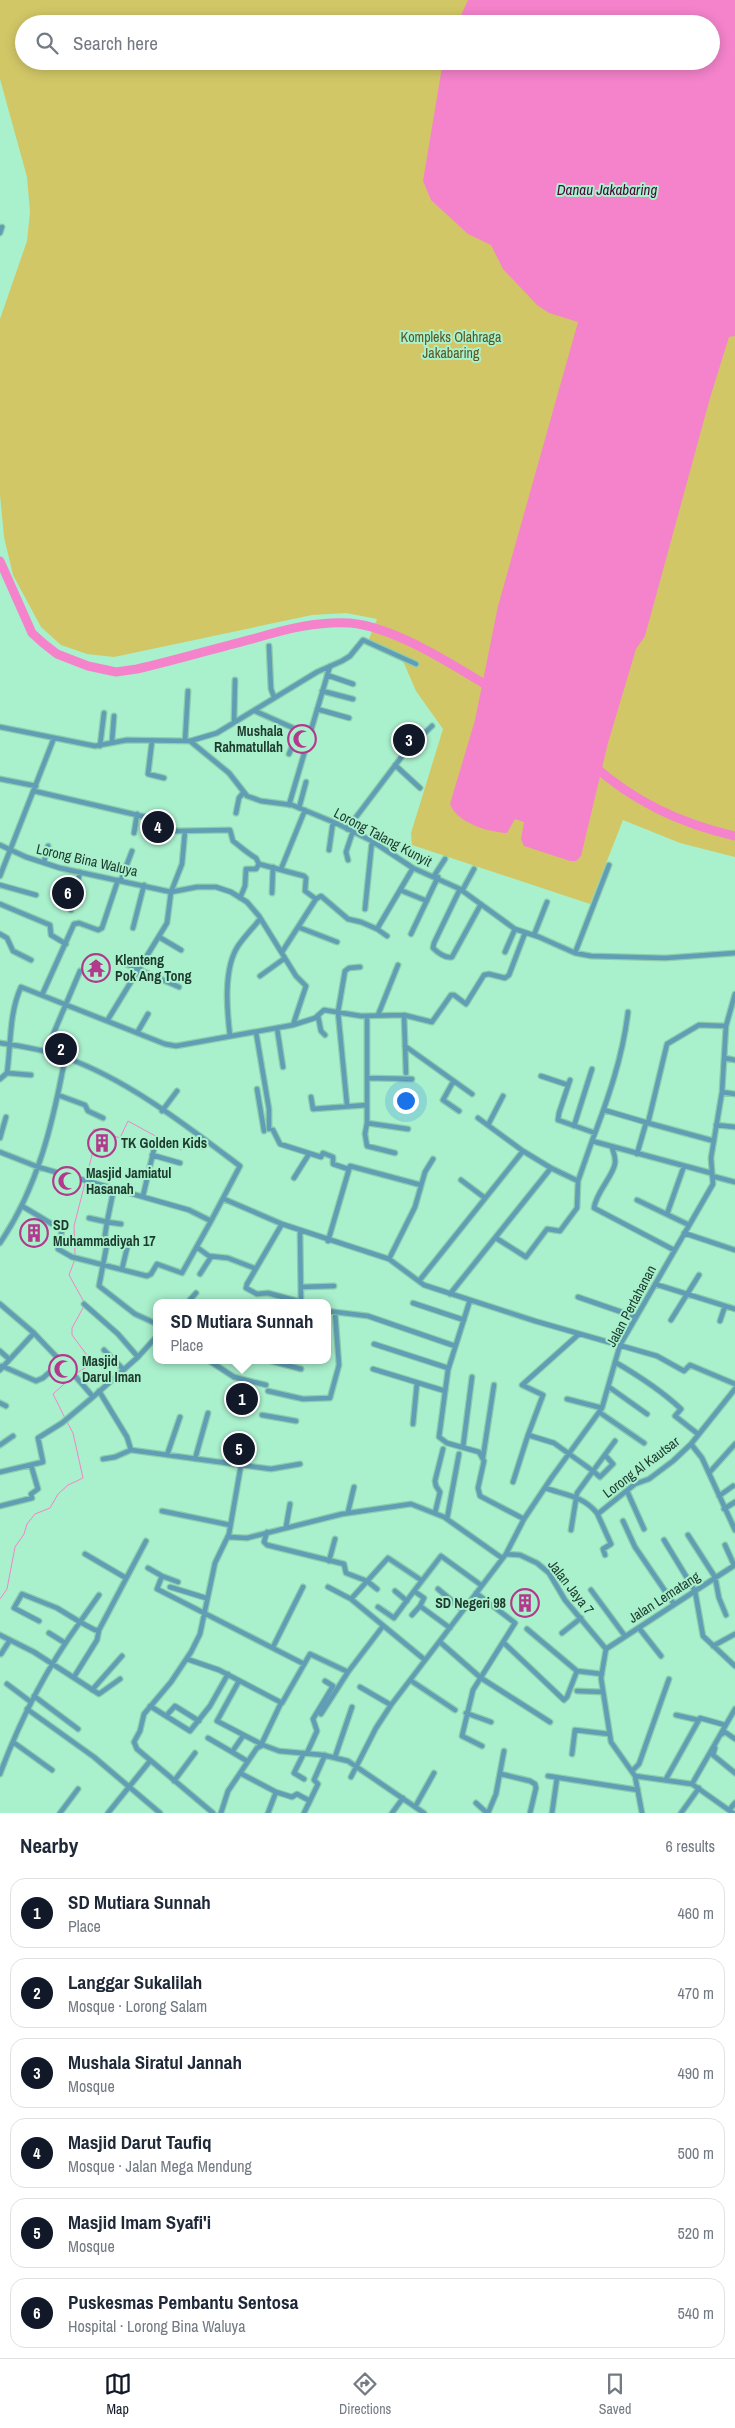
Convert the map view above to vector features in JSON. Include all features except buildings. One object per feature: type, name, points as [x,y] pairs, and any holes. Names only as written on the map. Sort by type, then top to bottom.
[{"type":"street","points":[[0,233],[2,227]]},
{"type":"street","points":[[0,727],[100,746],[112,741],[127,740],[152,742],[188,741],[217,732],[255,711],[274,696],[350,656],[358,644],[367,640],[416,664]]},
{"type":"street","points":[[269,646],[271,688],[274,696]]},
{"type":"street","points":[[289,805],[330,666]]},
{"type":"street","points":[[328,675],[353,684]]},
{"type":"street","points":[[234,722],[235,680]]},
{"type":"street","points":[[188,691],[188,741]]},
{"type":"street","points":[[322,692],[353,699]]},
{"type":"street","points":[[317,709],[349,718]]},
{"type":"street","points":[[255,711],[309,736]]},
{"type":"street","points":[[100,746],[104,713]]},
{"type":"street","points":[[112,741],[114,716]]},
{"type":"street","points":[[347,829],[384,782],[394,765],[432,726]]},
{"type":"street","points":[[289,754],[298,732]]},
{"type":"street","points":[[0,876],[54,738]]},
{"type":"street","points":[[188,741],[229,773],[243,793],[239,798],[236,813]]},
{"type":"street","points":[[152,742],[148,774],[164,778]]},
{"type":"street","points":[[394,765],[420,788]]},
{"type":"street","points":[[0,779],[154,819],[175,831],[230,830],[233,841],[242,846],[247,854],[256,858],[259,864]]},
{"type":"street","points":[[299,808],[306,782]]},
{"type":"street","name":"Lorong Talang Kunyit","points":[[243,793],[256,800],[289,805],[305,810],[353,831],[372,841],[412,868],[436,877],[461,890],[515,930]]},
{"type":"street","points":[[281,870],[305,810]]},
{"type":"street","points":[[134,833],[137,814]]},
{"type":"street","points":[[328,850],[333,822]]},
{"type":"street","points":[[107,1021],[168,920],[172,892],[182,864],[186,831]]},
{"type":"street","points":[[348,860],[346,852],[353,831]]},
{"type":"street","points":[[365,909],[372,841]]},
{"type":"street","name":"Lorong Bina Waluya","points":[[0,845],[26,857],[80,872],[172,892]]},
{"type":"street","points":[[44,862],[48,846]]},
{"type":"street","points":[[42,995],[75,923],[98,930],[102,928],[132,851]]},
{"type":"street","points":[[411,934],[445,859]]},
{"type":"street","points":[[259,864],[305,877],[305,891],[316,899]]},
{"type":"street","points":[[240,898],[245,886],[246,869],[256,869],[259,864]]},
{"type":"street","points":[[575,953],[609,865]]},
{"type":"street","points":[[272,892],[273,867]]},
{"type":"street","points":[[377,929],[412,868]]},
{"type":"street","points":[[474,869],[434,943],[434,949],[451,957],[481,904]]},
{"type":"street","points":[[71,910],[80,872]]},
{"type":"street","points":[[0,885],[36,895]]},
{"type":"street","points":[[133,928],[144,885]]},
{"type":"street","points":[[172,892],[197,887],[216,887],[247,902],[282,952],[296,976],[306,986],[294,1025]]},
{"type":"street","points":[[400,890],[427,901]]},
{"type":"street","points":[[282,952],[316,899],[322,897],[348,919],[361,922],[387,936]]},
{"type":"street","points":[[534,935],[547,902]]},
{"type":"street","points":[[0,904],[50,925],[51,935],[66,944]]},
{"type":"street","points":[[230,1036],[226,1006],[233,958],[238,946],[260,919]]},
{"type":"street","points":[[298,926],[337,942]]},
{"type":"street","points":[[505,952],[515,930],[534,935],[575,953],[591,956],[665,958],[735,954]]},
{"type":"street","points":[[7,1073],[17,995],[21,987],[176,1046],[294,1025],[318,1016],[324,1010],[367,1016],[404,1015],[432,1022],[451,995],[454,995],[466,1004],[484,975],[488,974],[505,978],[509,975],[525,932]]},
{"type":"street","points":[[0,934],[7,938],[13,951],[31,960]]},
{"type":"street","points":[[159,937],[180,950]]},
{"type":"street","points":[[260,976],[285,958]]},
{"type":"street","points":[[119,961],[179,987]]},
{"type":"street","points":[[378,1015],[398,965]]},
{"type":"street","points":[[348,1105],[338,1012],[345,971],[349,968],[360,967]]},
{"type":"street","points":[[46,1051],[80,971]]},
{"type":"street","name":"Jalan Pertahanan","points":[[351,1777],[376,1728],[391,1705],[506,1554],[524,1519],[600,1410],[609,1387],[620,1345],[713,1184],[714,1140],[722,1092],[726,1026],[735,994]]},
{"type":"street","points":[[729,1011],[735,1012]]},
{"type":"street","points":[[496,1238],[522,1256],[527,1256],[547,1229],[559,1232],[578,1207],[578,1181],[604,1110],[625,1037],[628,1012]]},
{"type":"street","points":[[138,1033],[148,1014]]},
{"type":"street","points":[[404,1015],[406,1073]]},
{"type":"street","points":[[318,1016],[321,1031],[324,1035]]},
{"type":"street","points":[[367,1016],[367,1123],[365,1134],[367,1146],[395,1153]]},
{"type":"street","points":[[637,1154],[667,1044],[699,1025],[726,1026]]},
{"type":"street","points":[[277,1028],[283,1066]]},
{"type":"street","points":[[256,1032],[268,1109],[269,1130]]},
{"type":"street","points":[[0,1043],[46,1051],[98,1071],[197,1133],[240,1166],[198,1248],[182,1273],[157,1264],[148,1276],[72,1256],[58,1249],[62,1230],[22,1206]]},
{"type":"street","points":[[404,1046],[472,1094]]},
{"type":"street","points":[[0,1243],[12,1226],[22,1206],[38,1167],[58,1095],[65,1058]]},
{"type":"street","points":[[725,1058],[735,1060]]},
{"type":"street","points":[[574,1126],[592,1069]]},
{"type":"street","points":[[0,1079],[7,1073],[31,1074]]},
{"type":"street","points":[[541,1076],[569,1083],[558,1118],[595,1133]]},
{"type":"street","points":[[367,1078],[412,1079]]},
{"type":"street","points":[[454,1082],[443,1100],[459,1111]]},
{"type":"street","points":[[257,1089],[269,1130],[280,1144],[320,1158],[323,1153],[333,1156],[333,1164],[348,1169]]},
{"type":"street","points":[[162,1111],[177,1091]]},
{"type":"street","points":[[722,1092],[735,1094]]},
{"type":"street","points":[[58,1095],[84,1105],[88,1111],[103,1118]]},
{"type":"street","points":[[488,1125],[504,1096]]},
{"type":"street","points":[[310,1097],[313,1109],[367,1104]]},
{"type":"street","points":[[604,1110],[714,1140]]},
{"type":"street","points":[[0,1138],[6,1117]]},
{"type":"street","points":[[478,1118],[523,1151],[551,1168],[578,1181]]},
{"type":"street","points":[[367,1123],[408,1128]]},
{"type":"street","points":[[716,1124],[735,1127]]},
{"type":"street","points":[[592,1141],[735,1182]]},
{"type":"street","points":[[612,1147],[616,1162],[594,1208],[674,1250]]},
{"type":"street","points":[[143,1196],[154,1149]]},
{"type":"street","points":[[419,1281],[523,1151]]},
{"type":"street","points":[[0,1152],[38,1167],[189,1210],[212,1221]]},
{"type":"street","points":[[294,1178],[309,1154]]},
{"type":"street","points":[[152,1155],[180,1163]]},
{"type":"street","points":[[389,1259],[415,1208],[426,1168],[433,1159]]},
{"type":"street","points":[[328,1241],[348,1169],[352,1166],[421,1185]]},
{"type":"street","points":[[667,1214],[684,1166]]},
{"type":"street","points":[[450,1294],[551,1168]]},
{"type":"street","points":[[461,1180],[485,1198]]},
{"type":"street","points":[[114,1188],[105,1235],[107,1244],[99,1286],[136,1314],[153,1322]]},
{"type":"street","points":[[224,1199],[300,1231],[389,1259],[419,1281],[450,1294],[657,1356],[684,1371],[690,1365],[735,1384]]},
{"type":"street","points":[[637,1200],[689,1225]]},
{"type":"street","points":[[89,1218],[121,1224]]},
{"type":"street","points":[[282,1224],[254,1268],[247,1288],[257,1294],[266,1292],[290,1299]]},
{"type":"street","points":[[300,1231],[301,1299]]},
{"type":"street","points":[[684,1233],[735,1250]]},
{"type":"street","points":[[122,1268],[129,1240]]},
{"type":"street","points":[[198,1248],[211,1257],[228,1258],[254,1268]]},
{"type":"street","points":[[200,1274],[211,1257]]},
{"type":"street","points":[[671,1320],[699,1275]]},
{"type":"street","points":[[655,1284],[735,1309]]},
{"type":"street","points":[[300,1286],[334,1286]]},
{"type":"street","points":[[191,1299],[196,1293]]},
{"type":"street","points":[[578,1297],[636,1317]]},
{"type":"street","points":[[470,1300],[448,1368],[439,1437],[441,1441],[479,1452],[483,1457]]},
{"type":"street","points":[[413,1303],[464,1320]]},
{"type":"street","points":[[0,1304],[34,1333],[75,1374],[93,1397]]},
{"type":"street","points":[[84,1304],[118,1334],[138,1357]]},
{"type":"street","points":[[720,1321],[725,1306]]},
{"type":"street","points":[[331,1312],[365,1316],[456,1346]]},
{"type":"street","points":[[268,1392],[303,1399],[330,1398],[339,1365],[335,1312]]},
{"type":"street","points":[[34,1333],[1,1368],[36,1381],[43,1378],[61,1362]]},
{"type":"street","points":[[513,1482],[543,1395],[522,1385],[580,1334]]},
{"type":"street","points":[[0,1472],[44,1460],[38,1444],[38,1438],[62,1423],[93,1397],[138,1357],[153,1340]]},
{"type":"street","points":[[374,1344],[448,1368]]},
{"type":"street","points":[[104,1350],[124,1370]]},
{"type":"street","points":[[0,1351],[9,1359]]},
{"type":"street","points":[[615,1362],[651,1383],[669,1398],[681,1409],[675,1416],[698,1434]]},
{"type":"street","points":[[214,1364],[234,1377],[266,1385]]},
{"type":"street","points":[[283,1364],[302,1369]]},
{"type":"street","points":[[373,1369],[445,1391]]},
{"type":"street","points":[[463,1447],[472,1377]]},
{"type":"street","points":[[413,1424],[417,1382]]},
{"type":"street","points":[[494,1386],[478,1488],[480,1496],[524,1519]]},
{"type":"street","points":[[609,1387],[647,1414]]},
{"type":"street","points":[[100,1391],[128,1440],[131,1449]]},
{"type":"street","name":"Lorong Al Kautsar","points":[[545,1488],[589,1503],[597,1513],[635,1484],[649,1479],[691,1444],[734,1392]]},
{"type":"street","points":[[567,1399],[600,1410],[644,1443]]},
{"type":"street","points":[[0,1403],[6,1406]]},
{"type":"street","points":[[195,1459],[208,1413]]},
{"type":"street","points":[[262,1415],[296,1421]]},
{"type":"street","points":[[167,1455],[180,1417]]},
{"type":"street","points":[[528,1435],[554,1443],[600,1477],[613,1464],[606,1455]]},
{"type":"street","points":[[0,1445],[13,1436]]},
{"type":"street","points":[[571,1530],[578,1490],[614,1442]]},
{"type":"street","points":[[691,1444],[702,1458],[735,1530]]},
{"type":"street","points":[[709,1473],[735,1444]]},
{"type":"street","points":[[103,1459],[115,1457],[131,1449],[268,1469],[300,1464]]},
{"type":"street","points":[[435,1512],[440,1492],[435,1481],[443,1449]]},
{"type":"street","points":[[447,1519],[460,1454]]},
{"type":"street","points":[[0,1506],[32,1498],[31,1494],[38,1489],[31,1465]]},
{"type":"street","points":[[213,1813],[134,1745],[140,1731],[142,1717],[187,1659],[200,1634],[206,1598],[215,1563],[228,1537],[241,1465]]},
{"type":"street","points":[[718,1496],[733,1486]]},
{"type":"street","points":[[348,1512],[354,1487]]},
{"type":"street","points":[[627,1491],[644,1529]]},
{"type":"street","points":[[724,1509],[735,1502]]},
{"type":"street","points":[[286,1527],[290,1504]]},
{"type":"street","points":[[228,1537],[246,1538],[348,1512],[411,1504],[435,1512],[447,1519],[502,1558]]},
{"type":"street","points":[[162,1511],[230,1525]]},
{"type":"street","points":[[597,1513],[611,1544],[603,1549],[605,1555]]},
{"type":"street","points":[[623,1522],[636,1547],[674,1604]]},
{"type":"street","points":[[267,1532],[264,1542],[267,1545],[345,1565],[346,1573],[367,1581],[377,1589]]},
{"type":"street","points":[[688,1535],[715,1577],[719,1598],[726,1615]]},
{"type":"street","points":[[329,1560],[335,1539]]},
{"type":"street","points":[[664,1540],[695,1591],[703,1636],[735,1666]]},
{"type":"street","points":[[74,1677],[97,1640],[100,1630],[146,1541]]},
{"type":"street","points":[[726,1545],[734,1565]]},
{"type":"street","points":[[85,1554],[126,1578]]},
{"type":"street","name":"Jalan Jaya 7","points":[[506,1554],[520,1555],[537,1563],[549,1573],[565,1600],[606,1649]]},
{"type":"street","points":[[378,1607],[393,1618],[421,1580],[442,1556],[482,1586]]},
{"type":"street","points":[[351,1598],[388,1558],[421,1580]]},
{"type":"street","name":"Jalan Lematang","points":[[606,1649],[734,1565]]},
{"type":"street","points":[[148,1568],[178,1582]]},
{"type":"street","points":[[162,1576],[156,1589],[274,1647],[304,1664]]},
{"type":"street","points":[[170,1587],[206,1598]]},
{"type":"street","points":[[274,1647],[303,1587]]},
{"type":"street","points":[[328,1587],[351,1598],[425,1660]]},
{"type":"street","points":[[438,1589],[464,1610]]},
{"type":"street","points":[[591,1590],[625,1636]]},
{"type":"street","points":[[395,1591],[407,1601]]},
{"type":"street","points":[[412,1615],[424,1598],[414,1591]]},
{"type":"street","points":[[476,1593],[515,1622],[473,1690],[466,1713],[462,1736],[482,1746]]},
{"type":"street","points":[[39,1621],[14,1608],[22,1594],[56,1608],[95,1630],[100,1630]]},
{"type":"street","points":[[0,1774],[2,1762],[34,1696],[65,1643],[99,1595]]},
{"type":"street","points":[[420,1606],[450,1628]]},
{"type":"street","points":[[562,1634],[581,1618]]},
{"type":"street","points":[[321,1714],[348,1672],[383,1626]]},
{"type":"street","points":[[639,1628],[661,1656]]},
{"type":"street","points":[[528,1629],[577,1671],[602,1674]]},
{"type":"street","points":[[49,1632],[65,1643]]},
{"type":"street","points":[[713,1646],[735,1634]]},
{"type":"street","points":[[0,1635],[100,1694],[120,1678]]},
{"type":"street","points":[[1,1654],[10,1640]]},
{"type":"street","points":[[440,1642],[481,1678],[550,1722]]},
{"type":"street","points":[[503,1642],[564,1700],[567,1698],[577,1671]]},
{"type":"street","points":[[606,1649],[602,1674],[610,1742],[620,1758],[634,1773],[642,1813]]},
{"type":"street","points":[[221,1813],[228,1791],[247,1761],[257,1748],[262,1745],[281,1703],[309,1655],[312,1654],[348,1672]]},
{"type":"street","points":[[92,1690],[122,1656]]},
{"type":"street","points":[[187,1659],[228,1674],[281,1703]]},
{"type":"street","points":[[150,1706],[188,1731],[199,1721],[228,1674]]},
{"type":"street","points":[[634,1773],[669,1679]]},
{"type":"street","points":[[410,1680],[455,1710]]},
{"type":"street","points":[[239,1681],[217,1720],[243,1736],[279,1751],[325,1755],[357,1766],[424,1813]]},
{"type":"street","points":[[304,1779],[294,1773],[317,1732],[313,1719],[333,1686],[325,1681]]},
{"type":"street","points":[[7,1684],[31,1702]]},
{"type":"street","points":[[360,1687],[391,1705]]},
{"type":"street","points":[[577,1690],[603,1692]]},
{"type":"street","points":[[34,1696],[78,1729]]},
{"type":"street","points":[[166,1716],[175,1706],[199,1721]]},
{"type":"street","points":[[335,1757],[352,1707]]},
{"type":"street","points":[[27,1709],[71,1739],[160,1813]]},
{"type":"street","points":[[692,1784],[735,1710]]},
{"type":"street","points":[[466,1713],[491,1722]]},
{"type":"street","points":[[676,1714],[698,1720],[702,1718],[725,1726]]},
{"type":"street","points":[[666,1779],[698,1720]]},
{"type":"street","points":[[572,1754],[575,1730],[609,1734]]},
{"type":"street","points":[[735,1739],[724,1732],[712,1754],[735,1773]]},
{"type":"street","points":[[232,1752],[243,1736]]},
{"type":"street","points":[[208,1738],[247,1761]]},
{"type":"street","points":[[13,1742],[52,1770]]},
{"type":"street","points":[[476,1803],[488,1813],[496,1794],[504,1751]]},
{"type":"street","points":[[174,1781],[194,1753]]},
{"type":"street","points":[[304,1813],[318,1784],[314,1780],[325,1755]]},
{"type":"street","points":[[108,1813],[150,1760]]},
{"type":"street","points":[[240,1773],[276,1792],[292,1797],[297,1794],[310,1801]]},
{"type":"street","points":[[634,1773],[692,1784],[732,1812],[735,1803]]},
{"type":"street","points":[[415,1806],[434,1774]]},
{"type":"street","points":[[501,1774],[530,1780],[535,1784],[530,1813]]},
{"type":"street","points":[[548,1776],[638,1790]]},
{"type":"street","points":[[552,1813],[557,1778]]},
{"type":"street","points":[[681,1813],[698,1788]]},
{"type":"street","points":[[60,1813],[78,1789]]},
{"type":"street","points":[[268,1813],[276,1792]]},
{"type":"street","points":[[392,1813],[403,1798]]},
{"type":"green space","name":"Kompleks Olahraga Jakabaring","points":[[0,0],[735,0],[735,857],[680,843],[623,820],[590,904],[412,845],[411,833],[443,729],[416,691],[403,661],[367,644],[377,619],[346,613],[312,615],[114,657],[87,654],[61,645],[41,627],[13,575],[4,537],[0,495],[0,319],[27,241],[30,212],[27,177],[0,79]]},
{"type":"water","name":"Danau Jakabaring","points":[[468,0],[735,0],[735,336],[729,337],[710,398],[645,636],[636,649],[608,743],[581,856],[576,861],[570,861],[524,846],[521,839],[524,822],[515,819],[507,833],[491,831],[466,821],[454,811],[450,804],[475,720],[498,606],[578,322],[549,313],[537,305],[503,269],[491,245],[468,234],[431,200],[423,181],[442,70],[720,70],[720,15],[461,15]]},
{"type":"waterway","points":[[0,561],[32,633],[57,654],[88,666],[116,672],[137,669],[290,629],[314,624],[350,623],[367,626],[404,639],[442,658],[491,688]]},
{"type":"waterway","points":[[593,765],[625,790],[659,810],[696,825],[735,836]]},
{"type":"waterway","points":[[86,1179],[92,1155],[88,1139],[94,1129],[120,1138],[128,1121],[181,1150],[193,1142],[203,1150]]},
{"type":"waterway","points":[[75,1255],[74,1226],[85,1183]]},
{"type":"waterway","points":[[75,1259],[69,1275],[84,1302]]},
{"type":"waterway","points":[[75,1374],[92,1362],[72,1335],[72,1328],[84,1306]]},
{"type":"waterway","points":[[65,1418],[53,1394],[72,1377]]},
{"type":"waterway","points":[[0,1599],[7,1589],[15,1547],[24,1534],[27,1524],[35,1514],[50,1508],[58,1494],[68,1485],[83,1478],[73,1433],[67,1422]]},
{"type":"place","name":"Mushala Rahmatullah","points":[[302,739]]},
{"type":"place","name":"Mushala Siratul Jannah","points":[[409,740]]},
{"type":"place","name":"Masjid Darut Taufiq","points":[[158,827]]},
{"type":"place","name":"Puskesmas Pembantu Sentosa","points":[[68,893]]},
{"type":"place","name":"Klenteng Pok Ang Tong","points":[[96,968]]},
{"type":"place","name":"Langgar Sukalilah","points":[[61,1049]]},
{"type":"place","name":"TK Golden Kids","points":[[102,1143]]},
{"type":"place","name":"Masjid Jamiatul Hasanah","points":[[67,1181]]},
{"type":"place","name":"SD Muhammadiyah 17","points":[[34,1233]]},
{"type":"place","name":"Masjid Darul Iman","points":[[63,1369]]},
{"type":"place","name":"SD Mutiara Sunnah","points":[[242,1399]]},
{"type":"place","name":"Masjid Imam Syafi'i","points":[[239,1449]]},
{"type":"place","name":"SD Negeri 98","points":[[525,1603]]}]
